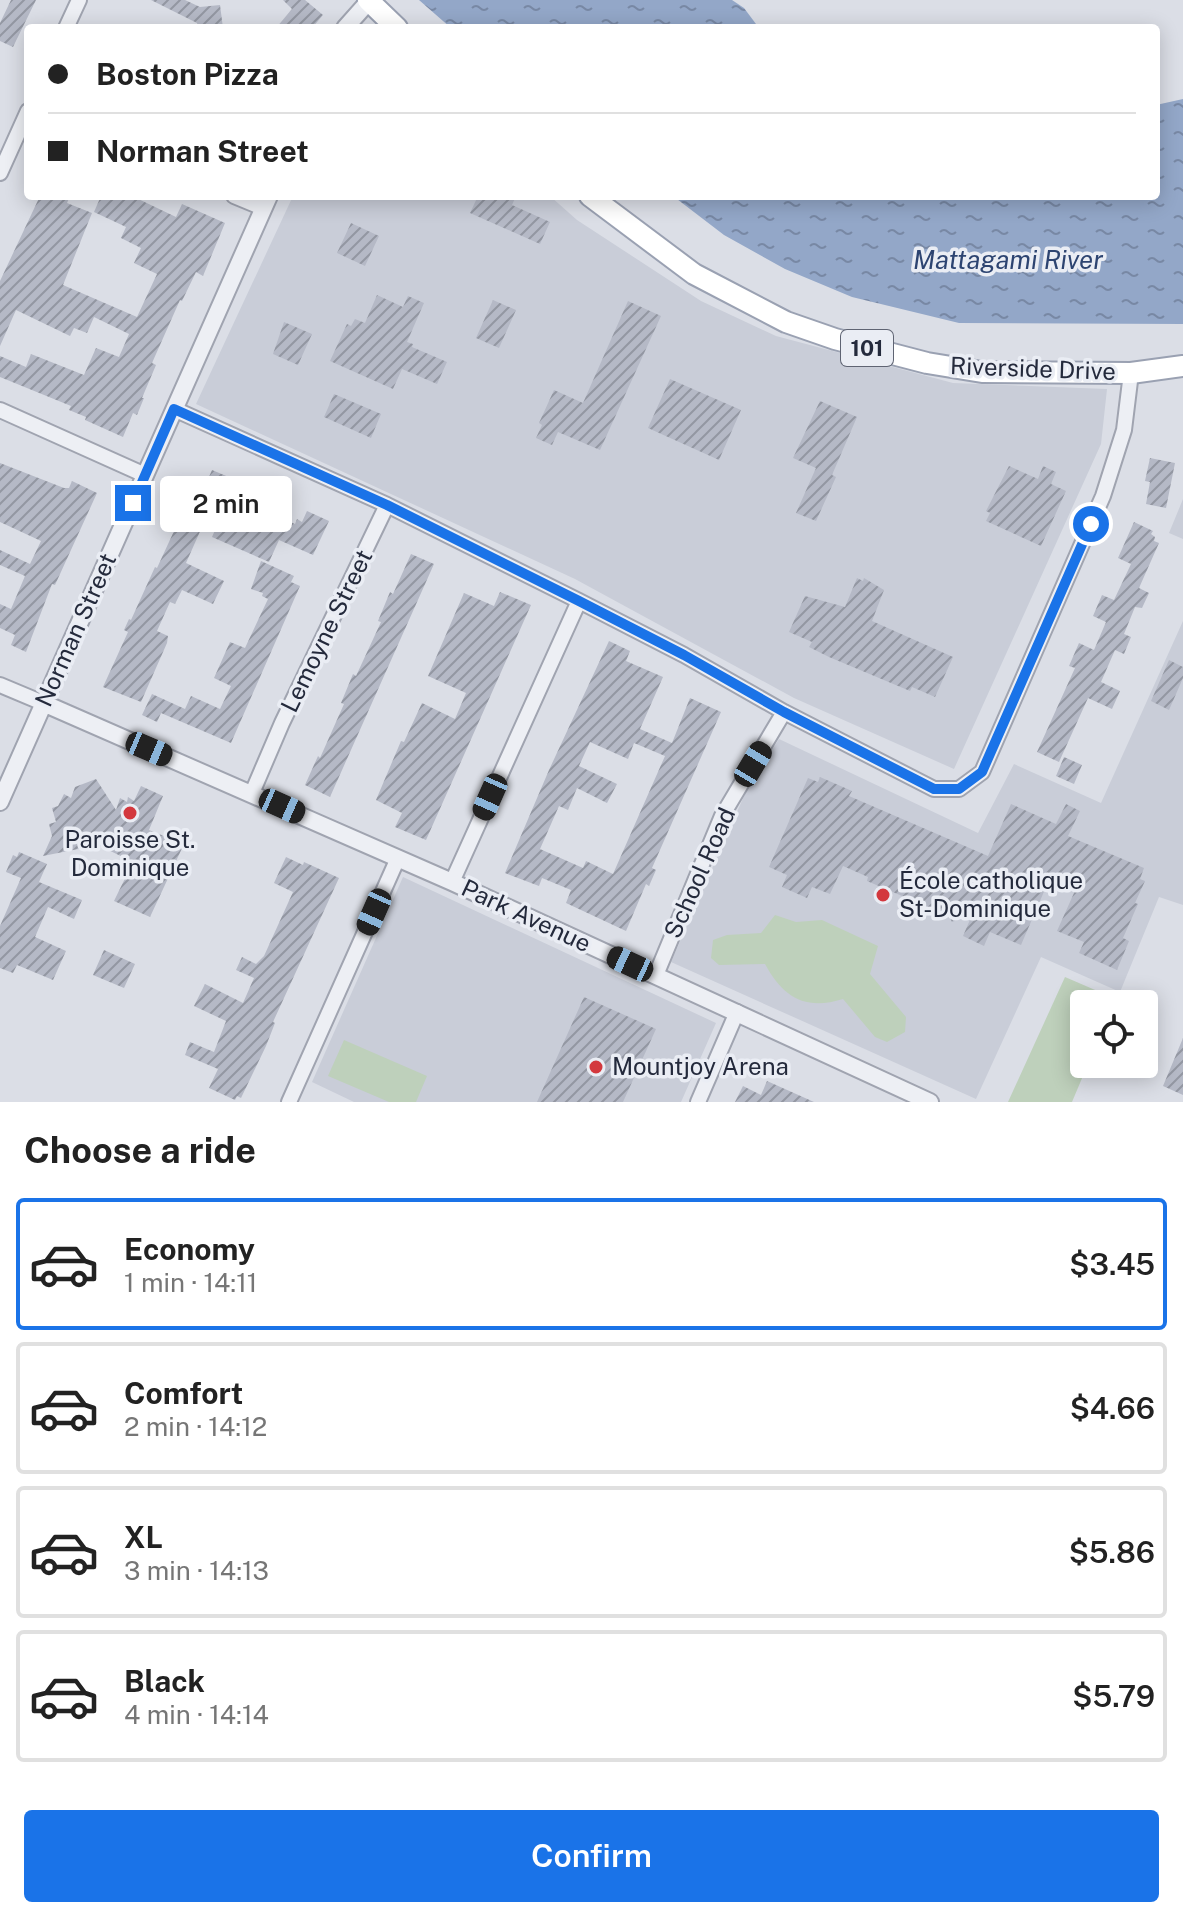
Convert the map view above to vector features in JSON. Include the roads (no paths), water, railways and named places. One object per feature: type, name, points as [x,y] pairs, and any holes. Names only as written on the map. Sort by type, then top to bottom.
[{"type":"main road","points":[[368,0],[393,24]]},
{"type":"main road","name":"Riverside Drive","points":[[595,200],[694,274],[786,322],[835,339],[927,363],[982,372],[1131,373],[1183,366]]},
{"type":"street","points":[[68,24],[79,0]]},
{"type":"street","points":[[348,24],[368,0]]},
{"type":"street","points":[[0,173],[24,120]]},
{"type":"street","name":"Norman Street","points":[[0,802],[266,202]]},
{"type":"street","points":[[174,409],[387,505],[579,601],[934,789],[959,789],[982,772],[1103,496],[1124,430],[1131,373]]},
{"type":"street","points":[[0,410],[145,475]]},
{"type":"street","name":"Lemoyne Street","points":[[252,793],[387,505]]},
{"type":"street","points":[[452,882],[579,601]]},
{"type":"street","name":"Park Avenue","points":[[0,685],[452,882],[930,1102]]},
{"type":"street","name":"School Road","points":[[656,975],[722,816],[784,712]]},
{"type":"street","points":[[289,1102],[398,858]]},
{"type":"street","points":[[698,1102],[737,1012]]},
{"type":"water","points":[[419,0],[732,0],[744,8],[756,24],[446,24]]},
{"type":"water","name":"Mattagami River","points":[[1183,99],[1183,324],[959,323],[852,297],[785,269],[724,235],[678,200],[1160,200],[1160,104]]},
{"type":"place","name":"Paroisse St. Dominique","points":[[130,813]]},
{"type":"place","name":"École catholique St-Dominique","points":[[883,895]]},
{"type":"place","name":"Mountjoy Arena","points":[[596,1067]]}]
